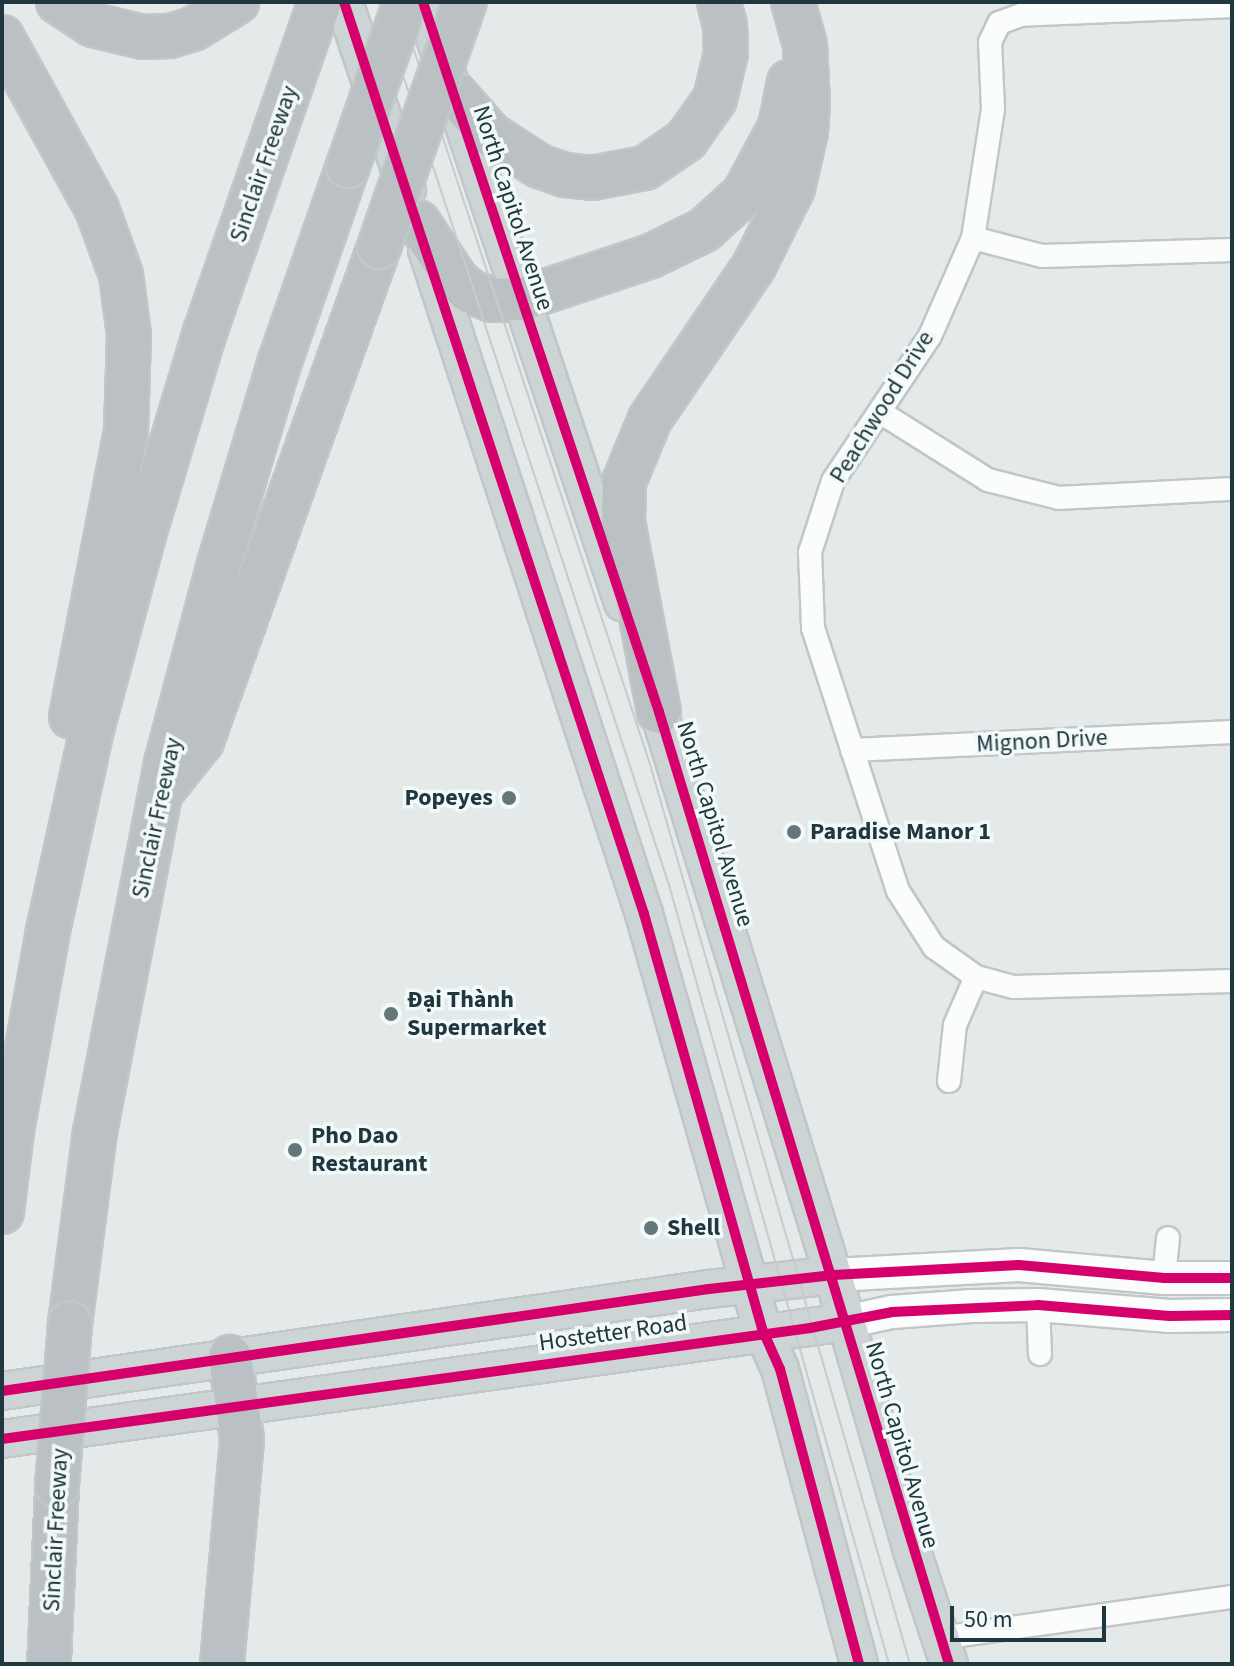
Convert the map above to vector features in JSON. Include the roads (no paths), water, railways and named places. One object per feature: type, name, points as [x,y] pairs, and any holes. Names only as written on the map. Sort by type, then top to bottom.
[{"type":"highway","points":[[58,2],[93,25],[143,37],[170,36],[193,29],[237,2]]},
{"type":"highway","name":"Sinclair Freeway","points":[[2,1212],[12,1131],[48,931],[92,729],[148,520],[205,332],[320,2]]},
{"type":"highway","name":"Sinclair Freeway","points":[[49,1664],[57,1486],[70,1324],[95,1132],[161,792],[232,520],[280,361],[405,2]]},
{"type":"highway","points":[[161,792],[202,741],[465,2]]},
{"type":"highway","points":[[453,92],[491,135],[539,166],[565,175],[592,178],[645,168],[686,140],[715,99],[726,53],[719,2]]},
{"type":"highway","points":[[418,222],[456,279],[469,291],[492,300],[522,299],[683,242],[726,213],[744,194],[772,146],[786,104],[790,76],[780,2]]},
{"type":"highway","points":[[659,712],[623,522],[624,482],[639,439],[650,419],[754,266],[793,188],[806,132],[808,104],[805,45],[793,2]]},
{"type":"highway","points":[[2,37],[97,209],[121,275],[129,335],[126,431],[73,697],[48,931]]},
{"type":"highway","points":[[222,1664],[242,1439],[240,1405],[230,1357]]},
{"type":"main road","points":[[344,2],[644,914],[763,1331],[780,1369],[859,1664]]},
{"type":"main road","name":"North Capitol Avenue","points":[[423,2],[659,712],[833,1275],[944,1651]]},
{"type":"main road","name":"Hostetter Road","points":[[2,1391],[833,1275],[1019,1265],[1164,1278],[1232,1278]]},
{"type":"main road","name":"Hostetter Road","points":[[2,1439],[763,1331],[846,1322],[905,1311],[1038,1305],[1170,1316],[1232,1315]]},
{"type":"street","name":"Peachwood Drive","points":[[1232,6],[1021,15],[999,23],[990,42],[993,109],[973,238],[930,336],[833,481],[810,552],[813,628],[898,891],[934,947],[976,977],[1014,987],[1232,981]]},
{"type":"street","points":[[973,238],[1042,256],[1232,250]]},
{"type":"street","points":[[880,412],[988,480],[1059,498],[1232,489]]},
{"type":"street","name":"Mignon Drive","points":[[852,750],[1232,732]]},
{"type":"street","points":[[949,1081],[955,1025],[976,977]]},
{"type":"street","points":[[1164,1278],[1168,1238]]},
{"type":"street","points":[[1038,1305],[1040,1354]]},
{"type":"street","points":[[944,1651],[1232,1597]]},
{"type":"tram line","points":[[379,2],[669,885],[889,1664]]},
{"type":"tram line","points":[[398,2],[649,761],[910,1664]]},
{"type":"place","name":"Popeyes","points":[[509,798]]},
{"type":"place","name":"Paradise Manor 1","points":[[794,832]]},
{"type":"place","name":"Đại Thành Supermarket","points":[[391,1014]]},
{"type":"place","name":"Pho Dao Restaurant","points":[[295,1150]]},
{"type":"place","name":"Shell","points":[[651,1228]]}]
